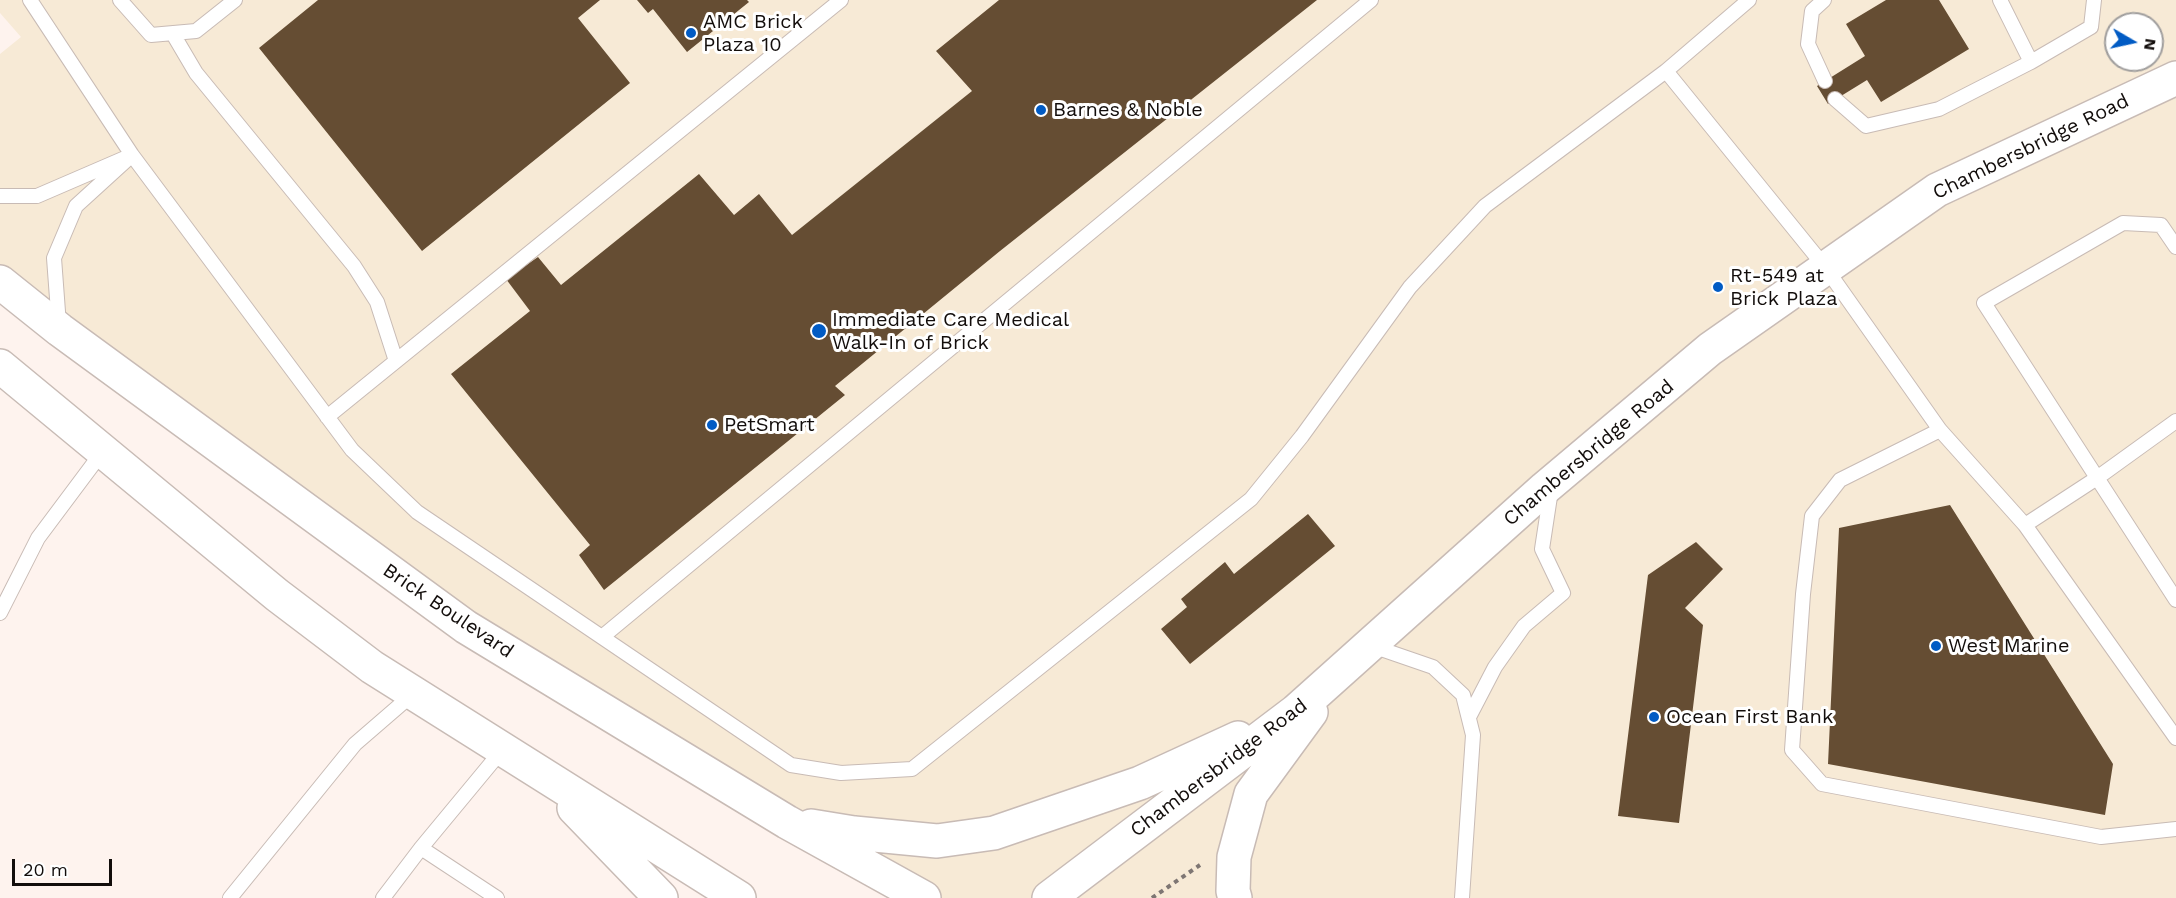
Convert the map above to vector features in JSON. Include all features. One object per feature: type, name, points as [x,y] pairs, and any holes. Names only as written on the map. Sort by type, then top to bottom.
[{"type":"main road","name":"Chambersbridge Road","points":[[1048,898],[1296,711],[1552,482],[1710,349],[1936,190],[2176,78]]},
{"type":"main road","name":"Brick Boulevard","points":[[0,282],[60,330],[466,627],[787,822],[924,898]]},
{"type":"main road","points":[[0,366],[277,595],[372,667],[739,898]]},
{"type":"main road","points":[[1234,898],[1234,857],[1251,794],[1342,670]]},
{"type":"main road","points":[[787,822],[854,833],[937,840],[994,833],[1140,783],[1296,711]]},
{"type":"main road","points":[[535,769],[661,898]]},
{"type":"lane","points":[[30,0],[132,155],[327,417],[352,450],[417,512],[790,765],[841,772],[912,769],[1251,500],[1302,436],[1410,287],[1485,206],[1666,71],[1749,0]]},
{"type":"lane","points":[[120,0],[151,35],[196,31],[235,0]]},
{"type":"lane","points":[[327,417],[841,0]]},
{"type":"lane","points":[[602,637],[1371,0]]},
{"type":"lane","points":[[1824,0],[1812,10],[1808,44],[1825,81]]},
{"type":"lane","points":[[2001,0],[2031,62]]},
{"type":"lane","points":[[1835,99],[1866,126],[1939,109],[2031,62],[2091,27],[2094,0]]},
{"type":"lane","points":[[173,33],[196,73],[354,266],[377,302],[396,361]]},
{"type":"lane","points":[[1666,71],[1825,267],[1940,430],[2025,525],[2176,738]]},
{"type":"lane","points":[[0,196],[38,196],[132,155]]},
{"type":"lane","points":[[60,330],[54,258],[76,206],[132,155]]},
{"type":"lane","points":[[2176,247],[2161,225],[2123,223],[1984,303],[2176,600]]},
{"type":"lane","points":[[2025,525],[2097,478],[2176,421]]},
{"type":"lane","points":[[1940,430],[1840,480],[1812,516],[1803,594],[1792,750],[1822,784],[2101,837],[2176,829]]},
{"type":"lane","points":[[0,613],[38,538],[103,451]]},
{"type":"lane","points":[[1469,717],[1495,667],[1524,626],[1563,593],[1542,549],[1552,482]]},
{"type":"lane","points":[[1370,645],[1433,667],[1463,695],[1473,735],[1462,898]]},
{"type":"lane","points":[[230,898],[355,744],[414,693]]},
{"type":"lane","points":[[383,898],[503,749]]},
{"type":"lane","points":[[421,848],[497,898]]},
{"type":"path","points":[[1152,898],[1204,862]]},
{"type":"shaded area","points":[[0,0],[2176,0],[2176,898],[924,898],[466,627],[0,282],[0,54],[21,37],[0,13]]},
{"type":"building","points":[[318,0],[600,0],[578,18],[630,83],[422,251],[259,48]]},
{"type":"building","name":"AMC Brick Plaza 10","points":[[637,0],[747,0],[749,2],[687,52],[653,9],[648,13]]},
{"type":"building","points":[[999,0],[1317,0],[1000,251],[835,386],[845,395],[604,590],[579,555],[590,545],[451,374],[530,311],[506,279],[538,257],[561,285],[699,174],[734,215],[759,194],[792,235],[972,91],[936,51]]},
{"type":"building","points":[[1886,0],[1939,0],[1969,49],[1881,102],[1867,80],[1828,104],[1817,86],[1865,56],[1846,24]]},
{"type":"building","name":"West Marine","points":[[1950,505],[2113,764],[2105,815],[1828,764],[1839,528]]},
{"type":"building","points":[[1308,514],[1335,546],[1190,664],[1161,629],[1187,607],[1181,599],[1225,562],[1234,574]]},
{"type":"building","points":[[1696,542],[1723,569],[1685,608],[1703,625],[1679,823],[1618,816],[1648,575]]},
{"type":"place","name":"AMC Brick Plaza 10","points":[[691,33]]},
{"type":"place","name":"Barnes & Noble","points":[[1041,110]]},
{"type":"place","name":"Rt-549 at Brick Plaza","points":[[1718,287]]},
{"type":"place","name":"Immediate Care Medical Walk-In of Brick","points":[[819,331]]},
{"type":"place","name":"PetSmart","points":[[712,425]]},
{"type":"place","name":"West Marine","points":[[1936,646]]},
{"type":"place","name":"Ocean First Bank","points":[[1654,717]]}]
